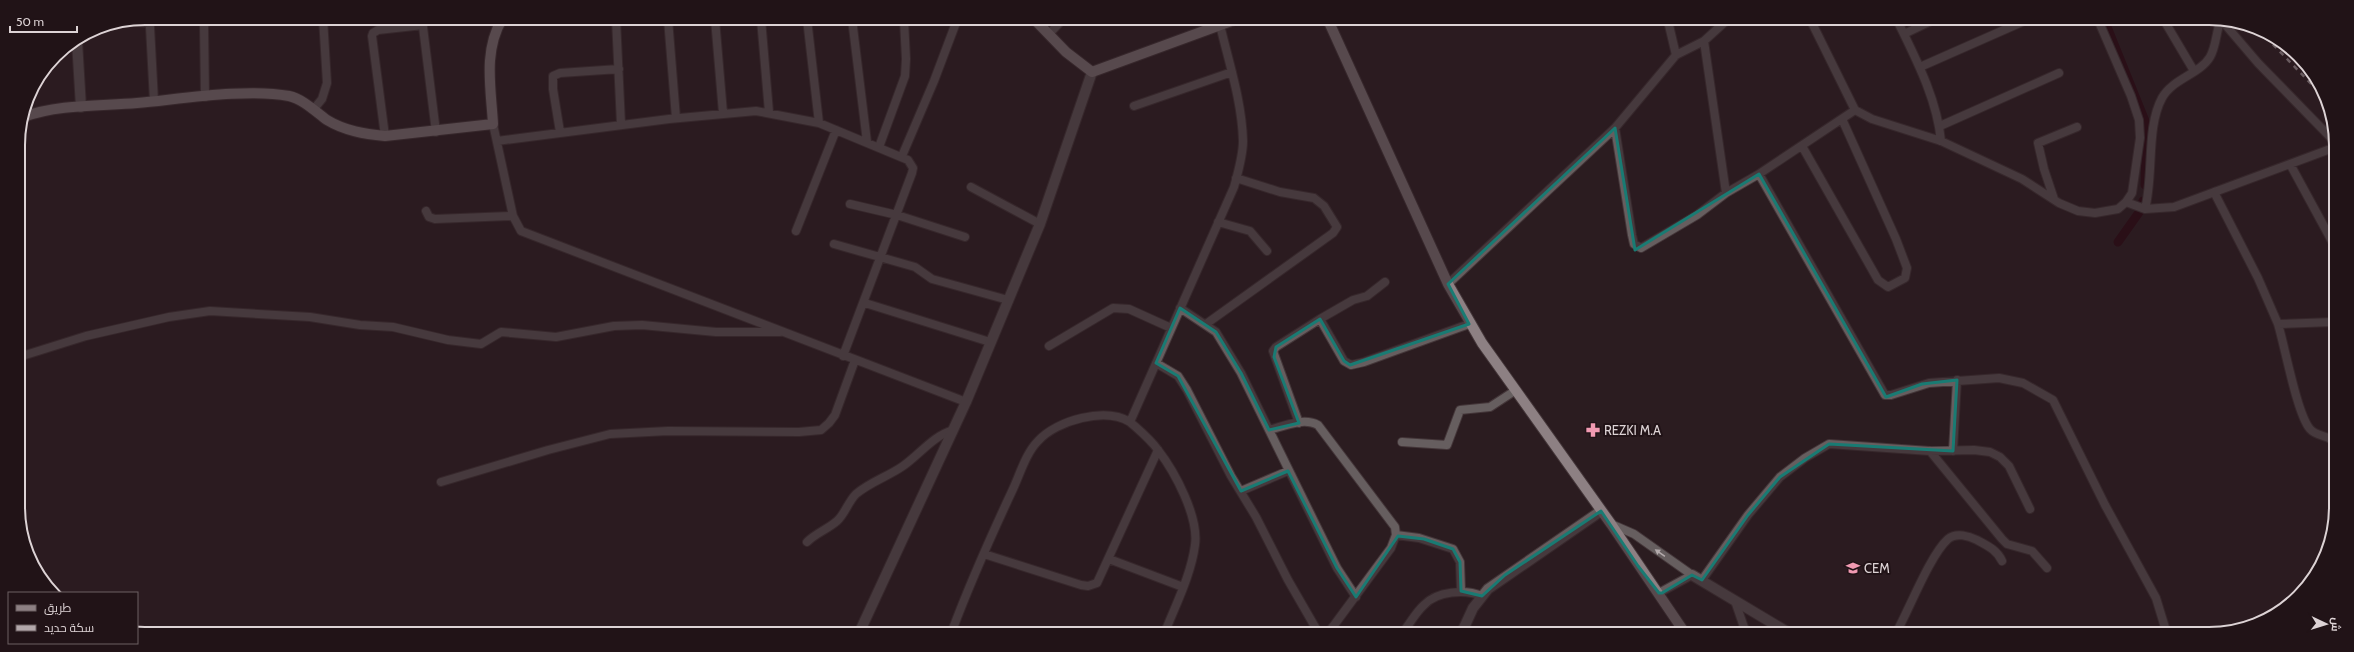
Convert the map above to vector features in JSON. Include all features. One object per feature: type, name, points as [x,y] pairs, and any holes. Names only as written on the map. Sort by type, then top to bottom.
[{"type":"main road","points":[[29,115],[57,108],[205,97],[276,94],[297,99],[329,121],[356,132],[385,136],[436,132],[493,124],[489,73],[496,30],[499,25]]},
{"type":"main road","points":[[1040,25],[1048,34],[1092,72],[1220,25]]},
{"type":"main road","points":[[1330,25],[1448,284],[1469,324],[1611,524],[1659,593],[1680,627]]},
{"type":"street","points":[[149,25],[154,101]]},
{"type":"street","points":[[204,25],[205,97]]},
{"type":"street","points":[[313,110],[322,99],[327,83],[323,25]]},
{"type":"street","points":[[385,136],[372,36],[373,32],[378,30],[406,25]]},
{"type":"street","points":[[423,25],[436,132]]},
{"type":"street","points":[[616,25],[622,124]]},
{"type":"street","points":[[668,25],[676,118]]},
{"type":"street","points":[[716,25],[723,113]]},
{"type":"street","points":[[762,25],[769,112]]},
{"type":"street","points":[[808,25],[819,123]]},
{"type":"street","points":[[853,25],[867,142]]},
{"type":"street","points":[[879,147],[906,72],[904,25]]},
{"type":"street","points":[[902,156],[934,82],[955,25]]},
{"type":"street","points":[[1048,34],[1057,25]]},
{"type":"street","points":[[1130,422],[1236,178],[1243,141],[1232,72],[1220,25]]},
{"type":"street","points":[[1669,25],[1676,55]]},
{"type":"street","points":[[1448,284],[1615,128],[1676,55],[1704,42],[1722,25]]},
{"type":"street","points":[[1813,25],[1855,110],[1872,119],[1941,141],[2022,179],[2054,199],[2078,211],[2095,214],[2118,209],[2126,202],[2132,193],[2138,160],[2139,120],[2100,25]]},
{"type":"street","points":[[1900,25],[1920,67],[1940,126],[1941,141]]},
{"type":"street","points":[[1904,34],[1923,25]]},
{"type":"street","points":[[1920,67],[2015,25]]},
{"type":"street","points":[[2167,25],[2194,70]]},
{"type":"street","points":[[2143,208],[2150,183],[2154,129],[2162,98],[2170,87],[2210,57],[2221,26]]},
{"type":"street","points":[[2226,26],[2258,63],[2329,136]]},
{"type":"street","points":[[1704,42],[1726,192]]},
{"type":"street","points":[[77,46],[81,107]]},
{"type":"street","points":[[560,132],[553,89],[553,76],[560,73],[619,69]]},
{"type":"street","points":[[862,627],[966,402],[1040,224],[1092,72]]},
{"type":"street","points":[[1134,106],[1232,72]]},
{"type":"street","points":[[1940,126],[2059,73]]},
{"type":"street","points":[[1615,128],[1632,236],[1637,247],[1645,246],[1697,215],[1726,192],[1759,174],[1855,110]]},
{"type":"street","points":[[497,141],[676,118],[723,113],[769,112],[819,123],[902,156],[912,163],[913,168],[843,356]]},
{"type":"street","points":[[1802,146],[1878,280],[1888,287],[1905,278],[1907,268],[1896,239],[1842,119]]},
{"type":"street","points":[[493,124],[513,216],[521,231],[780,332],[966,402]]},
{"type":"street","points":[[2054,199],[2042,164],[2038,143],[2077,127]]},
{"type":"street","points":[[796,231],[836,130]]},
{"type":"street","points":[[2126,202],[2143,208],[2174,207],[2329,150]]},
{"type":"street","points":[[2290,164],[2329,236]]},
{"type":"street","points":[[1759,174],[1885,394],[1891,395],[1922,384],[1957,380],[2010,379],[2036,388],[2053,400],[2105,505],[2156,598],[2164,627]]},
{"type":"street","points":[[1206,324],[1334,232],[1337,227],[1324,206],[1314,198],[1280,192],[1236,178]]},
{"type":"street","points":[[971,187],[1040,224]]},
{"type":"street","points":[[2214,192],[2258,278],[2278,324],[2294,385],[2308,426],[2314,432],[2329,439]]},
{"type":"street","points":[[850,204],[897,214],[965,237]]},
{"type":"street","points":[[426,211],[428,217],[435,219],[513,216]]},
{"type":"street","points":[[1218,222],[1250,231],[1267,251]]},
{"type":"street","points":[[834,244],[915,267],[932,279],[1008,300]]},
{"type":"street","points":[[1299,423],[1274,357],[1274,348],[1353,300],[1367,296],[1385,282]]},
{"type":"street","points":[[864,302],[990,342]]},
{"type":"street","points":[[1049,346],[1113,308],[1129,309],[1171,328]]},
{"type":"street","points":[[1180,308],[1206,324],[1216,332],[1223,342],[1269,430],[1337,568],[1356,597]]},
{"type":"street","points":[[25,355],[86,336],[169,317],[210,311],[310,317],[360,325],[392,327],[433,337],[481,344],[501,332],[556,337],[614,326],[642,325],[723,332],[780,332]]},
{"type":"street","points":[[1320,319],[1344,361],[1351,365],[1364,362],[1469,324]]},
{"type":"street","points":[[2278,324],[2329,322]]},
{"type":"street","points":[[441,482],[548,450],[610,434],[668,431],[799,432],[821,430],[835,415],[855,360]]},
{"type":"street","points":[[1156,363],[1178,376],[1256,516],[1288,580],[1315,627]]},
{"type":"street","points":[[1953,451],[1957,380]]},
{"type":"street","points":[[1402,442],[1448,445],[1460,410],[1490,407],[1516,390]]},
{"type":"street","points":[[954,627],[984,554],[1037,442],[1053,428],[1071,420],[1113,416],[1130,422],[1158,450],[1173,473],[1194,523],[1195,544],[1183,587],[1167,627]]},
{"type":"street","points":[[1269,430],[1299,423],[1316,424],[1327,435],[1393,523],[1396,536],[1391,548],[1333,627]]},
{"type":"street","points":[[807,542],[816,533],[836,522],[846,512],[855,495],[872,483],[903,466],[943,433],[953,430]]},
{"type":"street","points":[[1702,580],[1748,515],[1780,477],[1805,458],[1829,444],[1930,451],[1983,450],[2000,457],[2009,466],[2030,509]]},
{"type":"street","points":[[984,554],[1088,586],[1097,582],[1109,559],[1158,450]]},
{"type":"street","points":[[1930,451],[2002,539],[2007,544],[2032,551],[2047,568]]},
{"type":"street","points":[[1241,491],[1288,470]]},
{"type":"street","points":[[1464,627],[1473,608],[1482,596],[1505,575],[1601,511]]},
{"type":"street","points":[[1611,524],[1634,534],[1692,575],[1778,627]]},
{"type":"street","points":[[1899,627],[1932,562],[1948,539],[1957,535],[1971,537],[1991,548],[2002,561]]},
{"type":"street","points":[[1396,536],[1424,539],[1454,549],[1460,562],[1461,591]]},
{"type":"street","points":[[1109,559],[1183,587]]},
{"type":"street","points":[[1659,593],[1692,575]]},
{"type":"street","points":[[1407,627],[1428,601],[1461,591],[1482,596]]},
{"type":"street","points":[[1735,601],[1744,627]]},
{"type":"highlighted area","points":[[1615,128],[1635,250],[1759,174],[1886,397],[1922,384],[1957,380],[1953,451],[1829,444],[1780,477],[1748,515],[1702,580],[1692,575],[1662,593],[1659,593],[1638,566],[1601,511],[1505,575],[1482,596],[1461,591],[1460,562],[1453,549],[1424,539],[1398,536],[1356,597],[1337,568],[1288,471],[1241,491],[1178,376],[1156,363],[1180,308],[1216,332],[1241,373],[1269,430],[1299,423],[1274,357],[1276,347],[1320,319],[1344,361],[1350,365],[1469,324],[1448,284]]},
{"type":"waterway","points":[[2106,25],[2147,126],[2145,185]]},
{"type":"waterway","points":[[2118,242],[2140,211],[2143,201]]},
{"type":"railway","points":[[2271,43],[2313,86]]},
{"type":"place","name":"REZKI M.A","points":[[1593,430]]},
{"type":"place","name":"CEM","points":[[1853,568]]}]
